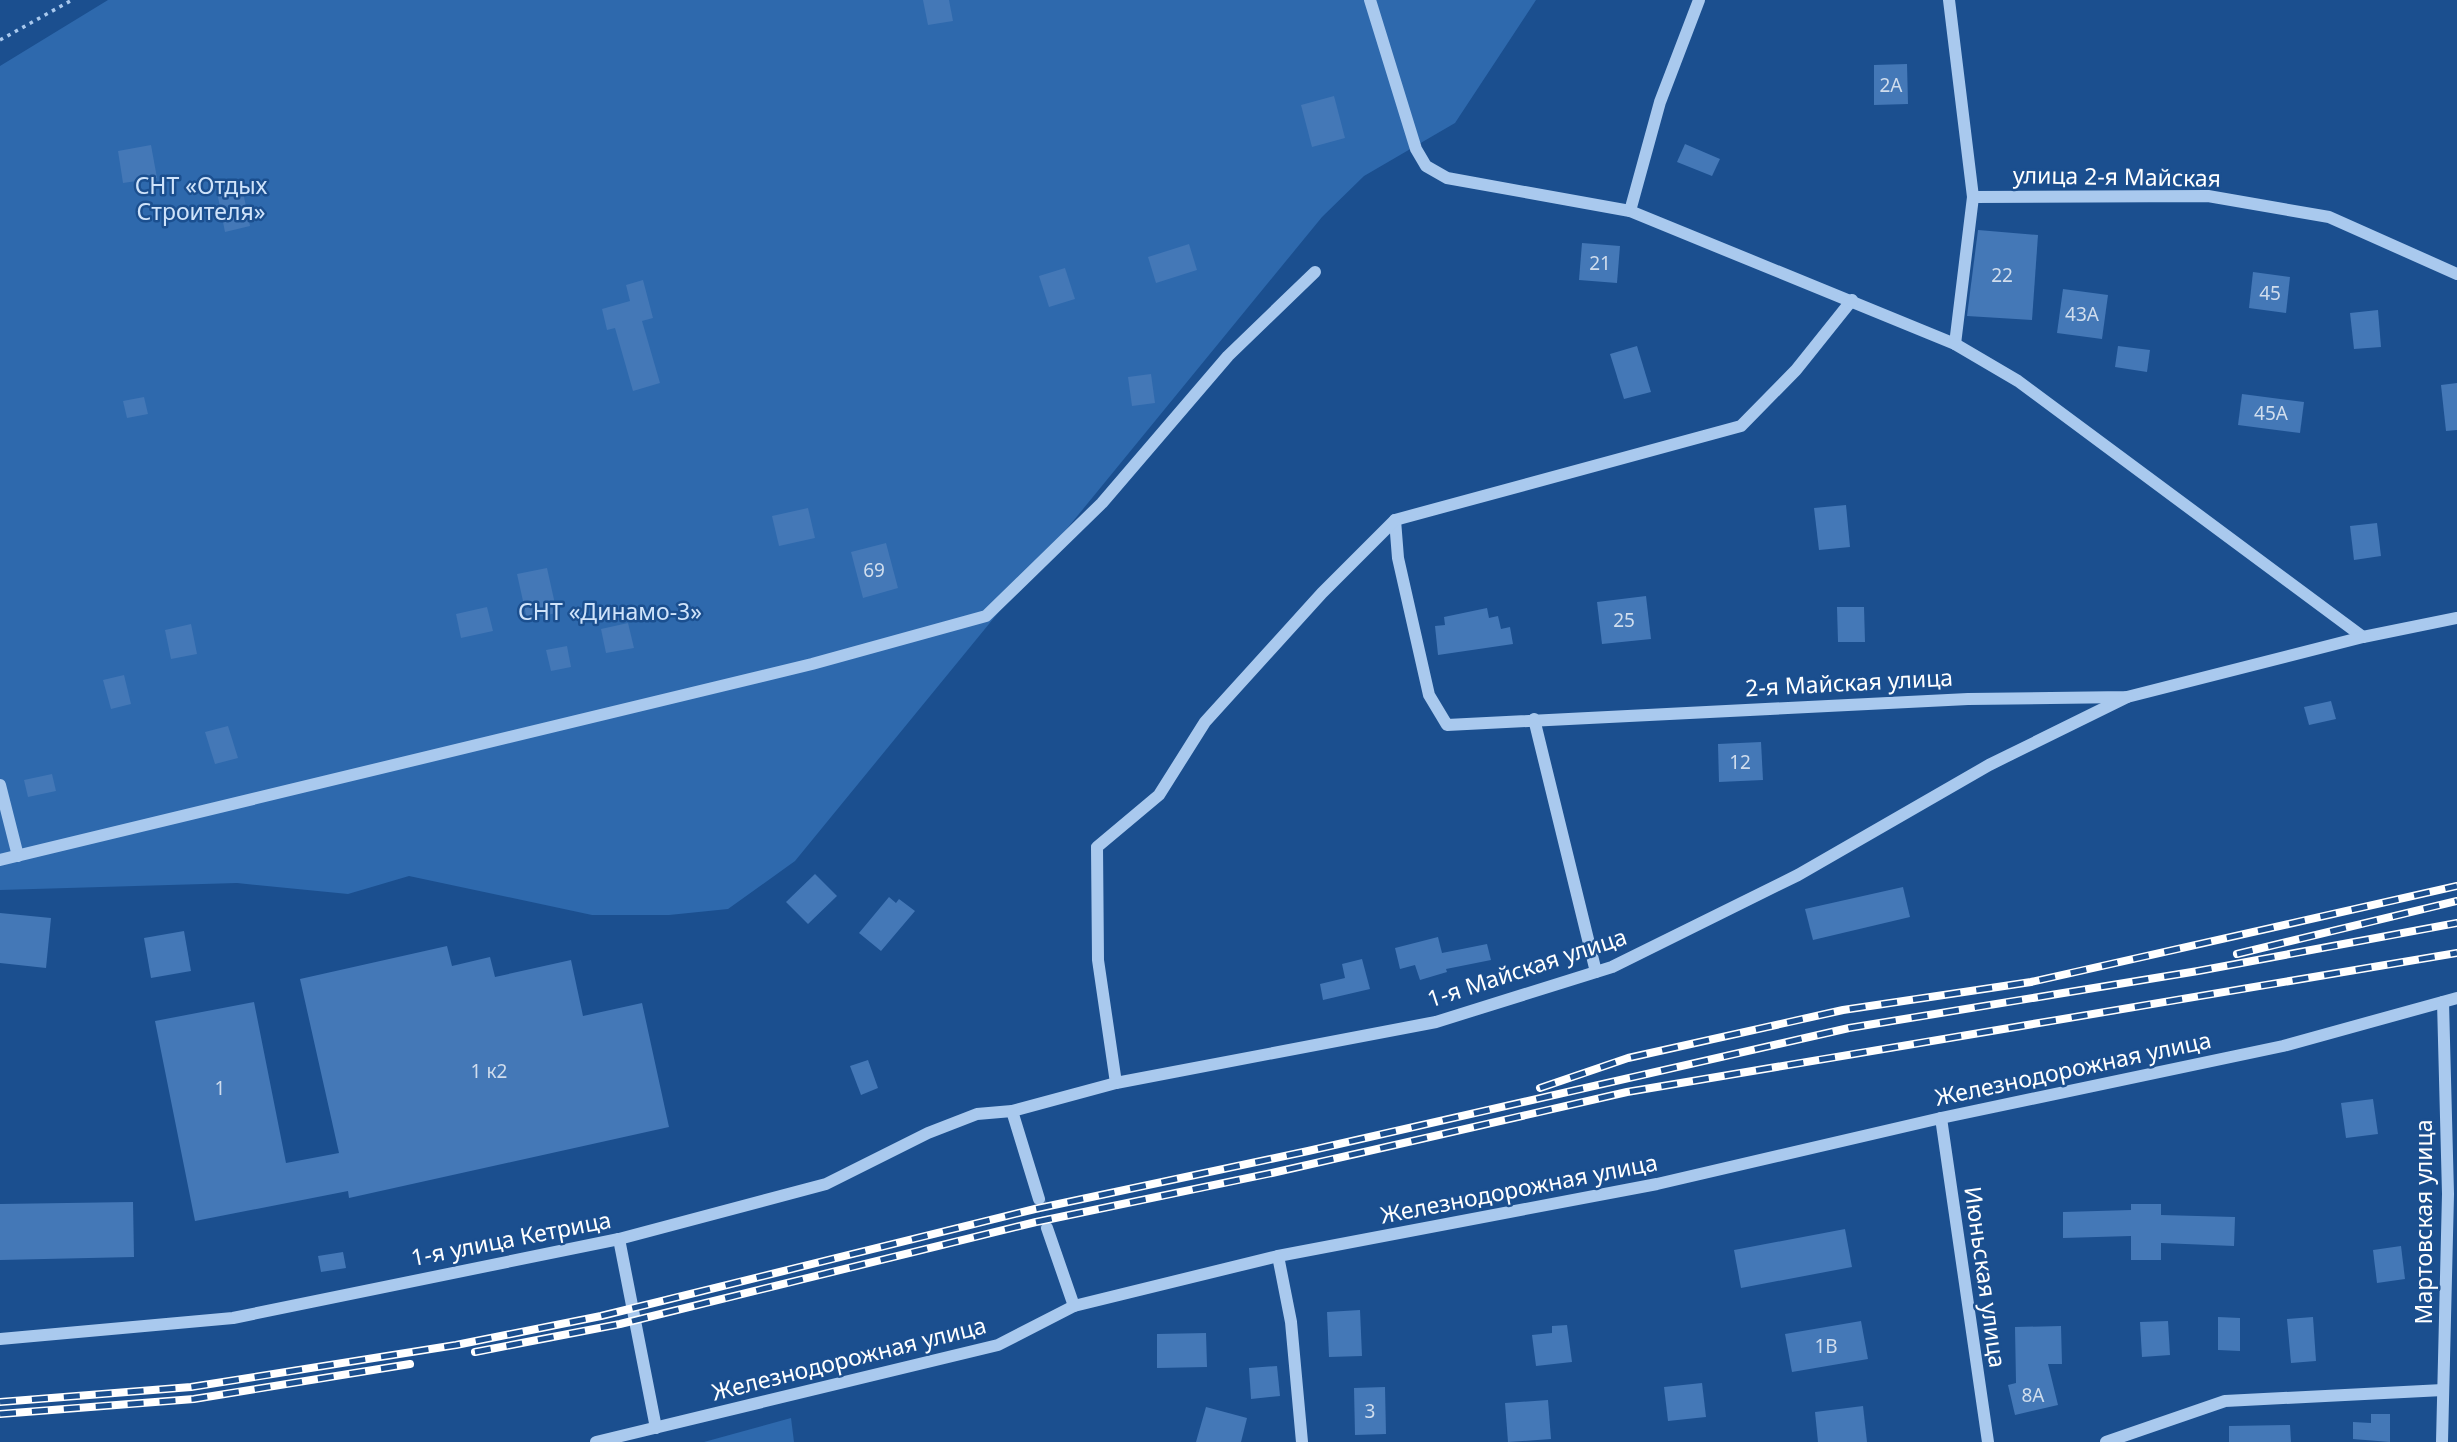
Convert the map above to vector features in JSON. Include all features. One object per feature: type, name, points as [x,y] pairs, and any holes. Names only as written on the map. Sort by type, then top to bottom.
[{"type":"street","points":[[1370,0],[1416,149],[1426,166],[1447,178],[1630,211],[1955,344],[2018,381],[2363,637]]},
{"type":"street","points":[[1630,211],[1660,102],[1699,0]]},
{"type":"street","points":[[1949,0],[1973,197],[1955,344]]},
{"type":"street","name":"улица 2-я Майская","points":[[1973,197],[2208,196],[2329,216],[2457,274]]},
{"type":"street","points":[[0,860],[812,664],[986,616],[1102,503],[1228,356],[1315,272]]},
{"type":"street","points":[[1116,1083],[1098,960],[1097,847],[1159,794],[1205,722],[1322,593],[1395,520],[1741,426],[1796,370],[1852,300]]},
{"type":"street","name":"2-я Майская улица","points":[[1395,520],[1398,558],[1429,695],[1447,725],[1968,699],[2127,697],[2363,637],[2457,618]]},
{"type":"street","name":"1-я Майская улица","points":[[1012,1111],[1116,1083],[1436,1022],[1596,972],[1798,875],[1989,765],[2127,697]]},
{"type":"street","points":[[1534,719],[1596,972]]},
{"type":"street","points":[[0,785],[18,856]]},
{"type":"street","name":"Железнодорожная улица","points":[[596,1442],[998,1345],[1074,1306],[1278,1256],[1657,1184],[1941,1118],[2283,1046],[2457,998]]},
{"type":"street","name":"Мартовская улица","points":[[2442,1002],[2453,1194],[2442,1442]]},
{"type":"street","points":[[1012,1111],[1039,1199]]},
{"type":"street","name":"1-я улица Кетрица","points":[[0,1339],[233,1318],[446,1272],[619,1240],[826,1184],[928,1133],[977,1114],[1012,1111]]},
{"type":"street","name":"Июньская улица","points":[[1941,1118],[1988,1442]]},
{"type":"street","points":[[1047,1228],[1074,1306]]},
{"type":"street","points":[[619,1240],[656,1428]]},
{"type":"street","points":[[1278,1256],[1291,1322],[1302,1442]]},
{"type":"street","points":[[2106,1442],[2225,1401],[2443,1390]]},
{"type":"path","points":[[0,40],[72,0]]},
{"type":"green space","name":"СНТ «Динамо-3»","points":[[108,0],[1536,0],[1455,123],[1364,176],[1322,217],[795,861],[728,909],[669,915],[592,915],[409,876],[348,894],[237,883],[0,890],[0,66]]},
{"type":"green space","points":[[791,1418],[794,1442],[704,1442]]},
{"type":"building","points":[[923,0],[949,0],[953,21],[928,25]]},
{"type":"building","points":[[1907,64],[1908,104],[1874,105],[1874,65]]},
{"type":"building","points":[[1334,96],[1345,138],[1312,147],[1301,105]]},
{"type":"building","points":[[1685,144],[1720,159],[1712,176],[1677,162]]},
{"type":"building","points":[[151,145],[157,178],[123,183],[118,151]]},
{"type":"building","points":[[242,187],[250,226],[225,232],[217,192]]},
{"type":"building","points":[[1978,230],[2038,235],[2032,320],[1967,316]]},
{"type":"building","points":[[1582,243],[1620,246],[1617,283],[1579,280]]},
{"type":"building","points":[[1189,244],[1197,270],[1156,283],[1148,257]]},
{"type":"building","points":[[1065,268],[1075,299],[1049,307],[1039,276]]},
{"type":"building","points":[[2253,272],[2290,277],[2286,313],[2249,308]]},
{"type":"building","points":[[643,280],[653,318],[642,321],[660,383],[633,391],[615,328],[607,330],[602,309],[630,301],[626,285]]},
{"type":"building","points":[[2063,289],[2108,295],[2102,339],[2057,333]]},
{"type":"building","points":[[2378,310],[2381,347],[2354,349],[2350,313]]},
{"type":"building","points":[[1637,346],[1651,392],[1624,399],[1610,354]]},
{"type":"building","points":[[2118,346],[2150,350],[2147,372],[2115,367]]},
{"type":"building","points":[[1151,374],[1155,403],[1132,406],[1128,377]]},
{"type":"building","points":[[2457,383],[2457,430],[2446,431],[2441,385]]},
{"type":"building","points":[[2242,394],[2304,402],[2300,433],[2238,425]]},
{"type":"building","points":[[144,397],[148,414],[127,418],[123,401]]},
{"type":"building","points":[[1846,505],[1850,547],[1819,550],[1814,508]]},
{"type":"building","points":[[808,508],[815,538],[779,546],[772,516]]},
{"type":"building","points":[[2377,523],[2381,556],[2354,560],[2350,526]]},
{"type":"building","points":[[886,543],[898,588],[863,598],[851,552]]},
{"type":"building","points":[[547,568],[557,613],[527,619],[517,574]]},
{"type":"building","points":[[1646,596],[1651,639],[1602,644],[1597,602]]},
{"type":"building","points":[[487,607],[493,631],[461,638],[456,614]]},
{"type":"building","points":[[1837,607],[1864,607],[1865,642],[1838,642]]},
{"type":"building","points":[[1487,608],[1489,618],[1498,616],[1501,629],[1510,627],[1513,644],[1438,655],[1435,626],[1445,625],[1444,617]]},
{"type":"building","points":[[628,623],[634,648],[606,653],[601,629]]},
{"type":"building","points":[[191,624],[197,654],[171,659],[165,630]]},
{"type":"building","points":[[567,646],[571,667],[551,671],[546,650]]},
{"type":"building","points":[[124,675],[131,704],[111,709],[103,680]]},
{"type":"building","points":[[2331,701],[2336,719],[2309,725],[2304,707]]},
{"type":"building","points":[[228,726],[238,758],[215,764],[205,732]]},
{"type":"building","points":[[1761,742],[1763,780],[1719,782],[1718,744]]},
{"type":"building","points":[[52,774],[56,791],[28,797],[24,780]]},
{"type":"building","points":[[815,874],[837,896],[808,924],[786,902]]},
{"type":"building","points":[[1903,887],[1910,917],[1813,940],[1805,909]]},
{"type":"building","points":[[889,897],[896,903],[899,899],[915,911],[881,951],[859,933]]},
{"type":"building","points":[[0,913],[51,918],[46,968],[0,963]]},
{"type":"building","points":[[184,931],[191,971],[151,978],[144,938]]},
{"type":"building","points":[[1438,937],[1442,953],[1487,944],[1491,960],[1446,969],[1447,972],[1420,980],[1415,965],[1400,969],[1395,948]]},
{"type":"building","points":[[447,946],[452,966],[490,957],[495,977],[571,960],[583,1016],[642,1003],[669,1127],[349,1198],[348,1191],[195,1221],[155,1021],[254,1002],[286,1163],[339,1153],[300,979]]},
{"type":"building","points":[[1362,959],[1370,989],[1323,1000],[1320,984],[1345,978],[1342,964]]},
{"type":"building","points":[[868,1060],[878,1088],[861,1095],[850,1066]]},
{"type":"building","points":[[2373,1099],[2378,1134],[2346,1138],[2341,1103]]},
{"type":"building","points":[[133,1202],[134,1257],[0,1260],[0,1204]]},
{"type":"building","points":[[2131,1204],[2161,1204],[2161,1215],[2235,1217],[2234,1246],[2161,1243],[2161,1260],[2131,1260],[2131,1236],[2063,1238],[2063,1212],[2131,1210]]},
{"type":"building","points":[[1845,1229],[1852,1267],[1741,1288],[1734,1250]]},
{"type":"building","points":[[2401,1246],[2405,1279],[2377,1283],[2373,1250]]},
{"type":"building","points":[[343,1252],[346,1268],[321,1272],[318,1256]]},
{"type":"building","points":[[1360,1310],[1362,1356],[1329,1357],[1327,1312]]},
{"type":"building","points":[[2218,1317],[2240,1318],[2240,1351],[2218,1350]]},
{"type":"building","points":[[2313,1317],[2316,1361],[2291,1363],[2287,1319]]},
{"type":"building","points":[[1861,1321],[1868,1359],[1792,1372],[1785,1334]]},
{"type":"building","points":[[2168,1321],[2170,1355],[2142,1357],[2140,1322]]},
{"type":"building","points":[[1567,1325],[1572,1362],[1536,1366],[1532,1335],[1552,1333],[1552,1326]]},
{"type":"building","points":[[2061,1326],[2062,1364],[2048,1364],[2058,1405],[2015,1415],[2008,1385],[2016,1383],[2015,1327]]},
{"type":"building","points":[[1206,1333],[1207,1367],[1157,1368],[1157,1334]]},
{"type":"building","points":[[1277,1366],[1280,1396],[1251,1399],[1249,1368]]},
{"type":"building","points":[[1702,1383],[1706,1417],[1668,1421],[1664,1387]]},
{"type":"building","points":[[1385,1387],[1386,1434],[1355,1435],[1354,1388]]},
{"type":"building","points":[[1548,1400],[1551,1439],[1508,1442],[1505,1403]]},
{"type":"building","points":[[1863,1406],[1867,1442],[1818,1442],[1815,1412]]},
{"type":"building","points":[[1206,1407],[1247,1418],[1241,1442],[1196,1442]]},
{"type":"building","points":[[2371,1414],[2390,1414],[2390,1442],[2353,1439],[2353,1422],[2371,1423]]},
{"type":"building","points":[[2290,1425],[2291,1442],[2229,1442],[2229,1426]]},
{"type":"tunnel","points":[[1039,1199],[1047,1228]]},
{"type":"railway","points":[[1540,1088],[1628,1058],[1843,1010],[2031,982],[2457,886]]},
{"type":"railway","points":[[2237,954],[2457,901]]},
{"type":"railway","points":[[0,1402],[191,1387],[456,1345],[601,1316],[1035,1209],[1308,1151],[1849,1028],[2198,971],[2457,923]]},
{"type":"railway","points":[[475,1352],[620,1324],[1036,1222],[1272,1173],[1627,1092],[2457,953]]},
{"type":"railway","points":[[0,1414],[194,1399],[410,1364]]},
{"type":"park label","name":"СНТ «Отдых Строителя»","points":[[201,199]]}]
